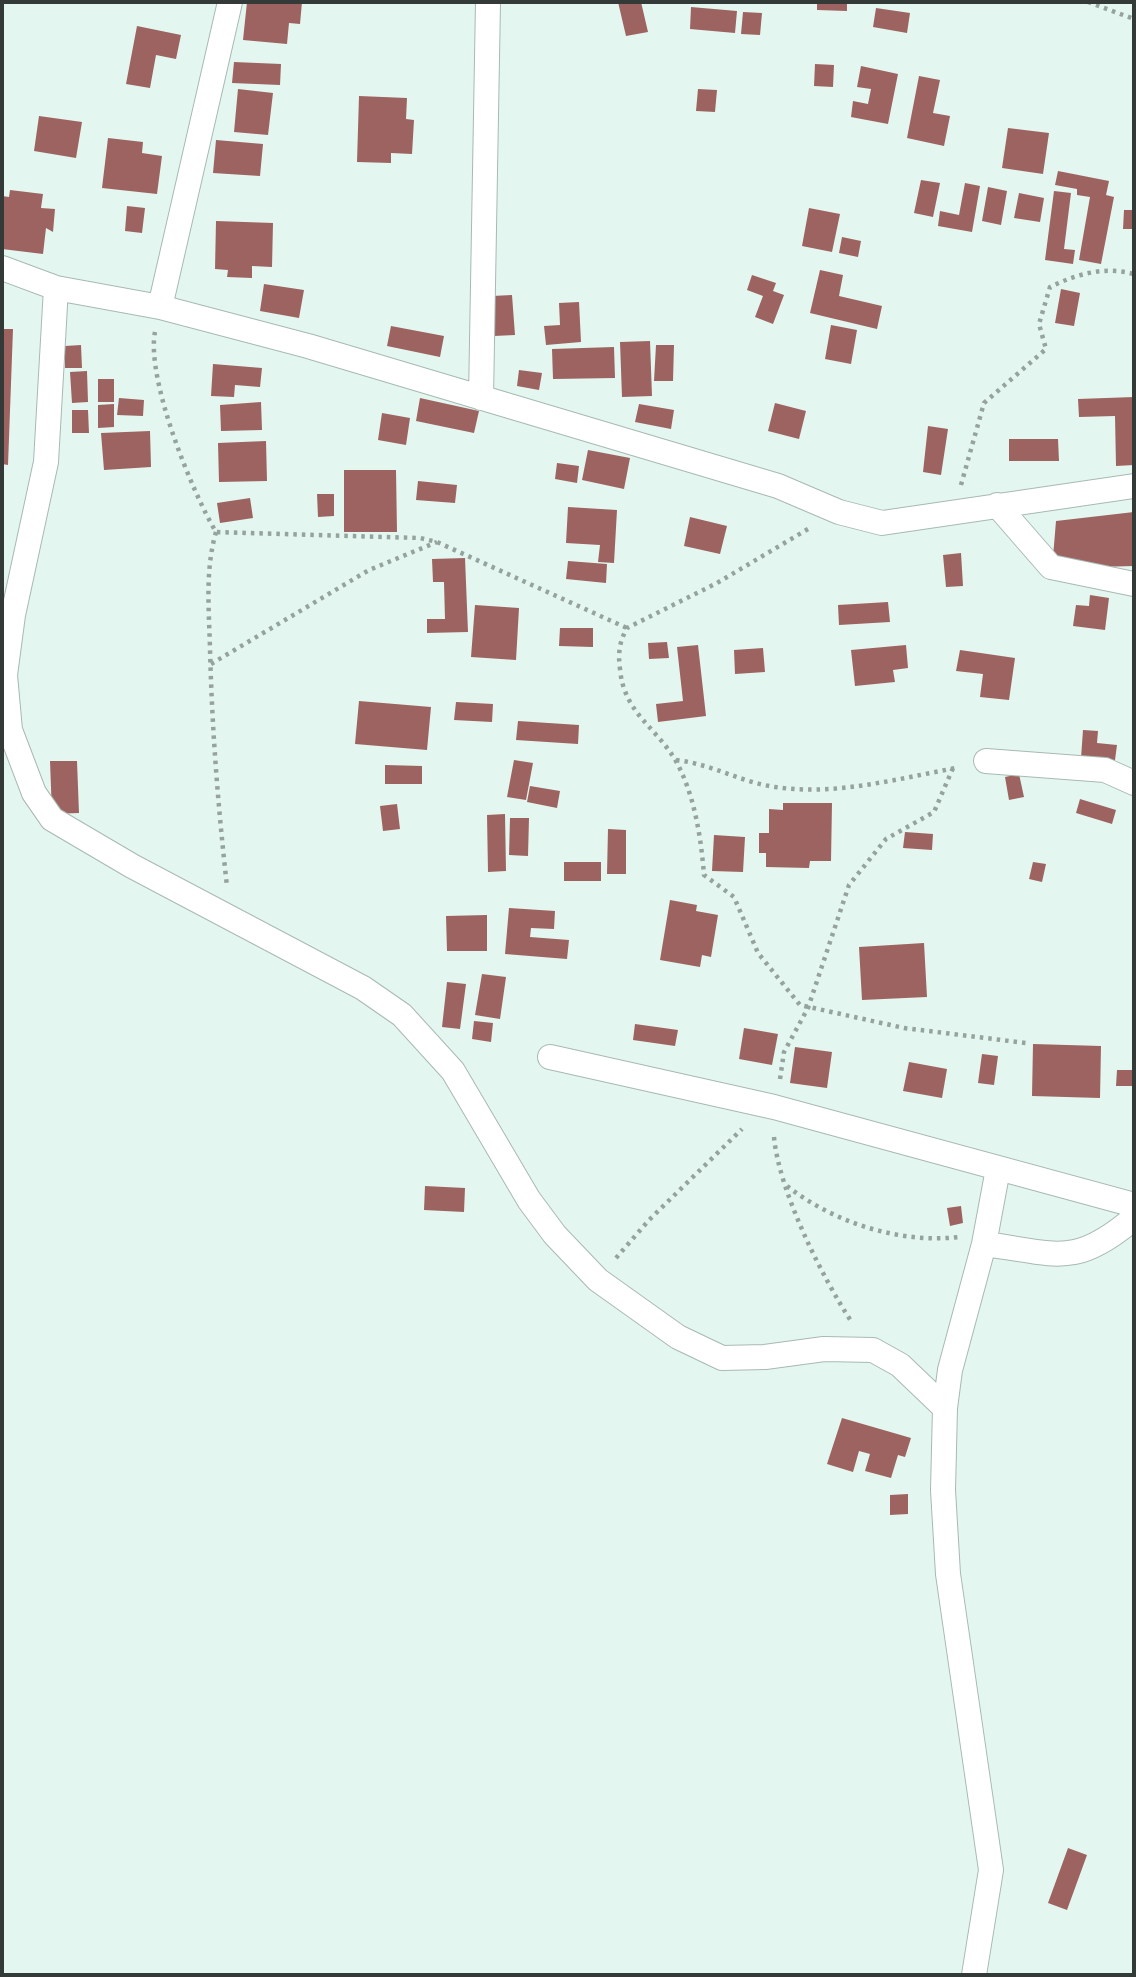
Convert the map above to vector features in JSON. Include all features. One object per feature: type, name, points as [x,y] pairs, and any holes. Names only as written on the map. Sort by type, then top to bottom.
[{"type":"street","points":[[160,307],[230,2]]},
{"type":"street","points":[[481,398],[488,2]]},
{"type":"street","points":[[2,268],[56,288],[160,307],[308,346],[778,486],[839,512],[882,523],[1134,486]]},
{"type":"street","points":[[56,288],[46,462],[13,615],[5,675],[10,730],[34,793],[52,819],[231,919],[363,988],[402,1015],[453,1071],[541,1218],[598,1280],[657,1323],[712,1356],[736,1359],[824,1349],[873,1350],[900,1364],[945,1408]]},
{"type":"street","points":[[997,505],[1051,567],[1134,584]]},
{"type":"street","points":[[986,761],[1105,770],[1134,783]]},
{"type":"street","points":[[550,1057],[774,1107],[1134,1205]]},
{"type":"street","points":[[974,1975],[990,1870],[948,1574],[943,1490],[945,1408],[950,1370],[985,1238],[998,1169]]},
{"type":"street","points":[[985,1238],[1068,1255],[1102,1244],[1134,1218]]},
{"type":"path","points":[[1088,2],[1134,19]]},
{"type":"path","points":[[953,513],[984,403],[1045,349],[1039,324],[1050,287],[1071,277],[1093,272],[1109,270],[1134,274]]},
{"type":"path","points":[[160,307],[153,342],[154,359],[182,463],[191,486],[216,531],[209,555],[211,664],[215,765],[231,919]]},
{"type":"path","points":[[839,512],[717,583],[627,628],[619,641],[622,689],[629,703],[676,760],[701,835],[704,875],[734,897],[758,953],[800,1005],[904,1028],[1026,1043]]},
{"type":"path","points":[[216,531],[420,538],[437,542],[627,628]]},
{"type":"path","points":[[211,664],[345,583],[437,542]]},
{"type":"path","points":[[676,760],[716,767],[751,782],[775,787],[826,790],[986,761]]},
{"type":"path","points":[[873,1350],[836,1298],[786,1186],[775,1151],[774,1107],[784,1052],[808,1008],[849,885],[886,839],[934,812],[953,768]]},
{"type":"path","points":[[598,1280],[649,1220],[738,1132],[774,1107]]},
{"type":"path","points":[[786,1186],[813,1207],[836,1217],[904,1235],[942,1239],[985,1238]]},
{"type":"building","points":[[247,2],[302,2],[300,24],[289,23],[287,44],[243,40]]},
{"type":"building","points":[[618,2],[641,2],[648,32],[626,36]]},
{"type":"building","points":[[817,2],[847,2],[847,11],[817,10]]},
{"type":"building","points":[[691,7],[737,11],[735,33],[690,29]]},
{"type":"building","points":[[876,8],[910,13],[907,33],[873,27]]},
{"type":"building","points":[[743,12],[762,13],[760,35],[741,34]]},
{"type":"building","points":[[137,26],[181,35],[176,59],[156,55],[150,88],[126,84]]},
{"type":"building","points":[[234,62],[281,64],[280,85],[232,83]]},
{"type":"building","points":[[815,64],[834,65],[833,87],[814,86]]},
{"type":"building","points":[[861,66],[898,74],[888,124],[851,117],[853,101],[868,104],[871,89],[857,87]]},
{"type":"building","points":[[919,76],[940,80],[933,113],[950,116],[944,146],[907,138]]},
{"type":"building","points":[[238,89],[273,93],[268,135],[234,132]]},
{"type":"building","points":[[698,89],[717,90],[715,112],[696,111]]},
{"type":"building","points":[[359,96],[407,98],[406,119],[414,120],[412,154],[391,153],[391,163],[357,162]]},
{"type":"building","points":[[39,116],[82,122],[76,158],[34,151]]},
{"type":"building","points":[[1008,128],[1049,133],[1043,174],[1002,168]]},
{"type":"building","points":[[108,138],[143,142],[142,153],[162,156],[157,194],[102,188]]},
{"type":"building","points":[[216,140],[263,144],[260,176],[213,173]]},
{"type":"building","points":[[1058,171],[1109,181],[1106,195],[1114,197],[1101,264],[1079,260],[1090,197],[1077,195],[1077,189],[1055,185]]},
{"type":"building","points":[[921,180],[940,183],[933,217],[914,213]]},
{"type":"building","points":[[965,183],[980,186],[972,232],[938,226],[940,211],[959,215]]},
{"type":"building","points":[[988,187],[1007,191],[1001,225],[982,221]]},
{"type":"building","points":[[10,190],[43,194],[41,208],[55,209],[53,232],[46,228],[43,254],[2,249],[2,196],[9,197]]},
{"type":"building","points":[[1054,191],[1071,193],[1064,249],[1075,250],[1073,264],[1045,260]]},
{"type":"building","points":[[1019,193],[1044,198],[1040,222],[1014,218]]},
{"type":"building","points":[[127,206],[145,208],[142,233],[125,231]]},
{"type":"building","points":[[809,208],[840,214],[832,252],[802,246]]},
{"type":"building","points":[[1124,210],[1134,210],[1134,229],[1123,229]]},
{"type":"building","points":[[216,221],[273,223],[272,267],[252,266],[252,278],[227,277],[228,270],[215,269]]},
{"type":"building","points":[[842,237],[861,241],[858,257],[839,253]]},
{"type":"building","points":[[820,270],[843,275],[839,296],[882,306],[877,329],[810,313]]},
{"type":"building","points":[[752,275],[776,283],[773,291],[784,295],[773,324],[755,317],[763,296],[747,290]]},
{"type":"building","points":[[264,284],[304,290],[299,318],[260,311]]},
{"type":"building","points":[[1061,289],[1080,293],[1074,326],[1055,323]]},
{"type":"building","points":[[512,295],[515,335],[494,336],[492,296]]},
{"type":"building","points":[[579,302],[581,342],[546,345],[544,326],[560,325],[559,303]]},
{"type":"building","points":[[831,325],[857,330],[851,364],[825,359]]},
{"type":"building","points":[[391,326],[444,336],[440,357],[387,346]]},
{"type":"building","points":[[2,329],[13,329],[8,465],[2,464]]},
{"type":"building","points":[[650,341],[652,396],[622,397],[620,342]]},
{"type":"building","points":[[81,345],[82,368],[65,368],[65,346]]},
{"type":"building","points":[[656,345],[674,345],[673,381],[654,381]]},
{"type":"building","points":[[614,347],[615,378],[553,379],[552,349]]},
{"type":"building","points":[[213,364],[262,368],[260,387],[235,385],[234,397],[211,396]]},
{"type":"building","points":[[519,370],[542,373],[539,390],[517,386]]},
{"type":"building","points":[[87,371],[88,402],[72,403],[70,372]]},
{"type":"building","points":[[98,379],[114,379],[114,402],[98,402]]},
{"type":"building","points":[[1134,397],[1134,465],[1116,466],[1115,416],[1079,417],[1078,399]]},
{"type":"building","points":[[119,398],[144,400],[143,416],[117,415]]},
{"type":"building","points":[[420,398],[479,411],[474,433],[416,421]]},
{"type":"building","points":[[261,402],[262,430],[221,431],[220,405]]},
{"type":"building","points":[[775,403],[806,411],[799,439],[768,431]]},
{"type":"building","points":[[114,404],[114,427],[98,428],[98,405]]},
{"type":"building","points":[[639,404],[674,410],[671,429],[635,422]]},
{"type":"building","points":[[72,410],[88,410],[89,433],[72,433]]},
{"type":"building","points":[[382,413],[410,418],[406,445],[378,440]]},
{"type":"building","points":[[928,426],[948,429],[941,475],[923,472]]},
{"type":"building","points":[[150,431],[151,467],[104,470],[101,433]]},
{"type":"building","points":[[1009,439],[1058,439],[1059,461],[1009,461]]},
{"type":"building","points":[[266,441],[267,481],[219,482],[218,443]]},
{"type":"building","points":[[588,450],[630,458],[624,489],[582,480]]},
{"type":"building","points":[[557,463],[579,466],[577,483],[555,479]]},
{"type":"building","points":[[344,470],[396,470],[397,532],[344,532]]},
{"type":"building","points":[[418,481],[457,485],[455,503],[416,500]]},
{"type":"building","points":[[317,494],[334,494],[334,516],[318,517]]},
{"type":"building","points":[[250,498],[253,518],[220,523],[217,503]]},
{"type":"building","points":[[568,507],[617,510],[614,563],[598,562],[600,545],[566,543]]},
{"type":"building","points":[[1134,512],[1134,566],[1097,567],[1053,557],[1056,521]]},
{"type":"building","points":[[690,517],[727,526],[720,554],[684,546]]},
{"type":"building","points":[[961,553],[963,586],[946,587],[943,555]]},
{"type":"building","points":[[465,558],[468,632],[427,633],[427,619],[445,619],[444,582],[433,582],[432,559]]},
{"type":"building","points":[[568,561],[607,564],[606,583],[566,579]]},
{"type":"building","points":[[1090,595],[1109,598],[1105,630],[1073,626],[1076,605],[1089,606]]},
{"type":"building","points":[[888,602],[890,622],[839,625],[838,605]]},
{"type":"building","points":[[475,605],[519,608],[516,660],[471,657]]},
{"type":"building","points":[[560,628],[593,628],[593,647],[559,646]]},
{"type":"building","points":[[667,642],[669,658],[649,659],[648,643]]},
{"type":"building","points":[[698,645],[706,716],[658,722],[656,704],[683,701],[677,647]]},
{"type":"building","points":[[906,645],[908,668],[893,670],[895,682],[855,686],[851,650]]},
{"type":"building","points":[[763,648],[765,672],[735,674],[734,650]]},
{"type":"building","points":[[960,650],[1015,658],[1009,700],[980,697],[983,674],[956,671]]},
{"type":"building","points":[[359,701],[431,707],[427,750],[355,744]]},
{"type":"building","points":[[456,702],[493,704],[492,722],[454,720]]},
{"type":"building","points":[[518,721],[579,725],[578,744],[516,740]]},
{"type":"building","points":[[1083,730],[1098,731],[1097,743],[1117,745],[1115,760],[1081,758]]},
{"type":"building","points":[[514,760],[533,763],[526,800],[507,797]]},
{"type":"building","points":[[50,761],[77,761],[79,813],[52,814]]},
{"type":"building","points":[[385,765],[422,766],[422,784],[385,784]]},
{"type":"building","points":[[1019,774],[1024,797],[1009,800],[1005,777]]},
{"type":"building","points":[[530,786],[560,791],[557,808],[527,802]]},
{"type":"building","points":[[1080,799],[1116,810],[1112,824],[1076,813]]},
{"type":"building","points":[[783,803],[832,803],[831,861],[810,861],[809,868],[766,867],[766,853],[759,853],[759,833],[769,833],[769,809],[783,810]]},
{"type":"building","points":[[397,804],[400,829],[383,831],[380,806]]},
{"type":"building","points":[[505,814],[506,871],[488,872],[487,815]]},
{"type":"building","points":[[510,818],[529,818],[528,856],[509,855]]},
{"type":"building","points":[[608,829],[626,830],[626,874],[607,874]]},
{"type":"building","points":[[905,832],[933,834],[932,850],[903,848]]},
{"type":"building","points":[[714,835],[745,837],[743,872],[712,871]]},
{"type":"building","points":[[564,862],[601,862],[601,881],[564,881]]},
{"type":"building","points":[[1033,862],[1046,864],[1042,882],[1029,879]]},
{"type":"building","points":[[670,900],[697,905],[696,911],[718,915],[711,957],[702,955],[700,967],[660,960]]},
{"type":"building","points":[[509,908],[555,911],[554,929],[531,928],[530,937],[569,940],[567,959],[505,954]]},
{"type":"building","points":[[487,915],[487,951],[447,951],[446,916]]},
{"type":"building","points":[[924,943],[927,997],[862,1000],[859,947]]},
{"type":"building","points":[[482,974],[506,977],[500,1019],[475,1015]]},
{"type":"building","points":[[447,982],[466,984],[460,1029],[442,1027]]},
{"type":"building","points":[[474,1021],[493,1023],[491,1042],[472,1039]]},
{"type":"building","points":[[635,1024],[678,1030],[675,1046],[633,1040]]},
{"type":"building","points":[[744,1028],[778,1034],[772,1065],[739,1059]]},
{"type":"building","points":[[1033,1044],[1101,1046],[1100,1098],[1032,1096]]},
{"type":"building","points":[[795,1047],[832,1052],[827,1088],[790,1083]]},
{"type":"building","points":[[982,1054],[998,1056],[994,1085],[978,1083]]},
{"type":"building","points":[[909,1062],[947,1069],[942,1098],[903,1091]]},
{"type":"building","points":[[1117,1070],[1134,1070],[1134,1086],[1116,1086]]},
{"type":"building","points":[[425,1186],[465,1188],[464,1212],[424,1210]]},
{"type":"building","points":[[961,1206],[963,1223],[950,1226],[947,1208]]},
{"type":"building","points":[[842,1418],[911,1438],[905,1457],[898,1455],[891,1478],[865,1471],[870,1454],[859,1451],[853,1472],[827,1464]]},
{"type":"building","points":[[908,1494],[908,1514],[890,1515],[890,1495]]},
{"type":"building","points":[[1068,1848],[1087,1855],[1067,1910],[1048,1903]]}]
